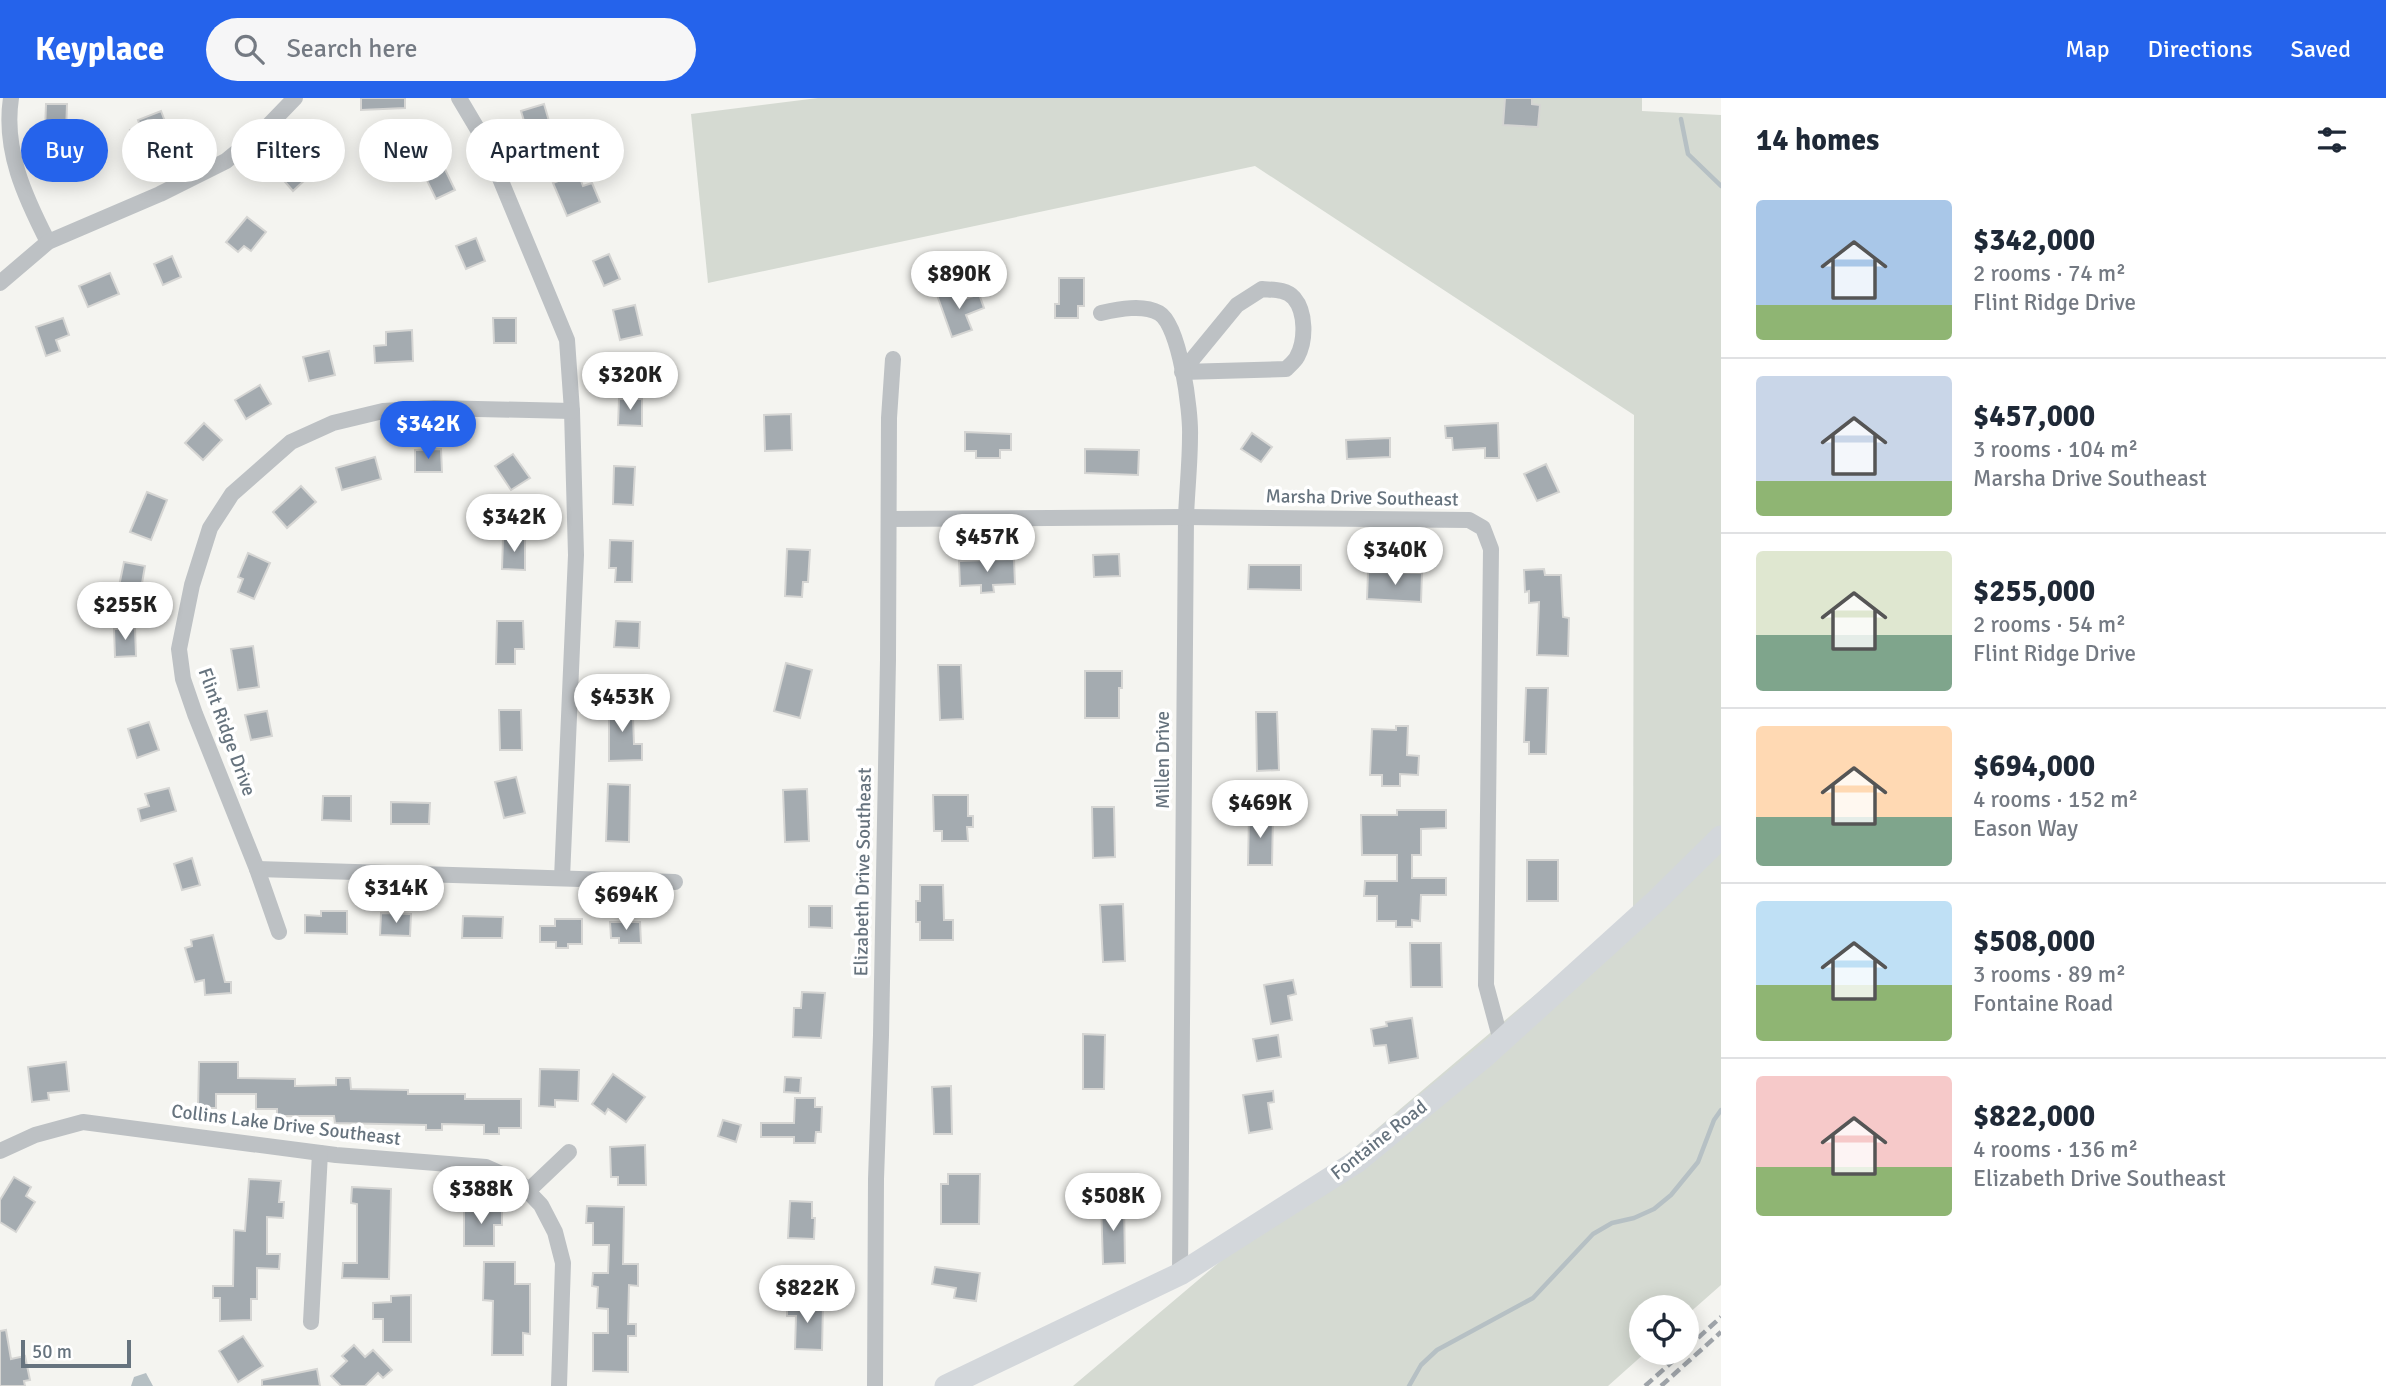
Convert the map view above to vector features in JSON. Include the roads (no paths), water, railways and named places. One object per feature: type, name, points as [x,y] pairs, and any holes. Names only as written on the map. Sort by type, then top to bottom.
[{"type":"main road","name":"Fontaine Road","points":[[946,1386],[1180,1274],[1356,1162],[1501,1041],[1657,900],[1721,837]]},
{"type":"street","points":[[11,98],[12,154],[24,195],[48,242]]},
{"type":"street","points":[[0,283],[48,242],[160,194],[226,161],[266,128],[295,98]]},
{"type":"street","points":[[459,98],[484,140],[567,340],[576,555],[562,878]]},
{"type":"street","points":[[1262,289],[1280,290],[1293,297],[1300,310],[1302,344],[1297,359],[1286,369],[1182,372],[1237,305],[1262,289]]},
{"type":"street","name":"Millen Drive","points":[[1101,313],[1130,308],[1162,314],[1176,339],[1190,433],[1186,517],[1180,1274]]},
{"type":"street","name":"Elizabeth Drive Southeast","points":[[875,1386],[889,418],[893,359]]},
{"type":"street","name":"Flint Ridge Drive","points":[[279,932],[183,679],[179,649],[192,585],[210,528],[233,494],[291,442],[333,423],[383,411],[434,408],[572,411]]},
{"type":"street","name":"Marsha Drive Southeast","points":[[889,519],[1186,517],[1469,520],[1483,528],[1491,549],[1486,985],[1501,1041]]},
{"type":"street","points":[[257,869],[675,882]]},
{"type":"street","name":"Collins Lake Drive Southeast","points":[[0,1151],[35,1135],[83,1122],[320,1153],[486,1167],[519,1182],[541,1205],[555,1232],[564,1264],[559,1386]]},
{"type":"street","points":[[528,1191],[569,1152]]},
{"type":"street","points":[[311,1322],[320,1153]]},
{"type":"waterway","points":[[1681,119],[1688,154],[1721,186]]},
{"type":"waterway","points":[[1409,1386],[1421,1365],[1437,1350],[1533,1298],[1593,1234],[1612,1223],[1634,1218],[1654,1209],[1671,1195],[1698,1162],[1714,1120],[1721,1110]]},
{"type":"railway","points":[[1699,1337],[1721,1317]]},
{"type":"railway","points":[[1661,1386],[1721,1332]]},
{"type":"railway","points":[[1645,1386],[1669,1365]]}]
